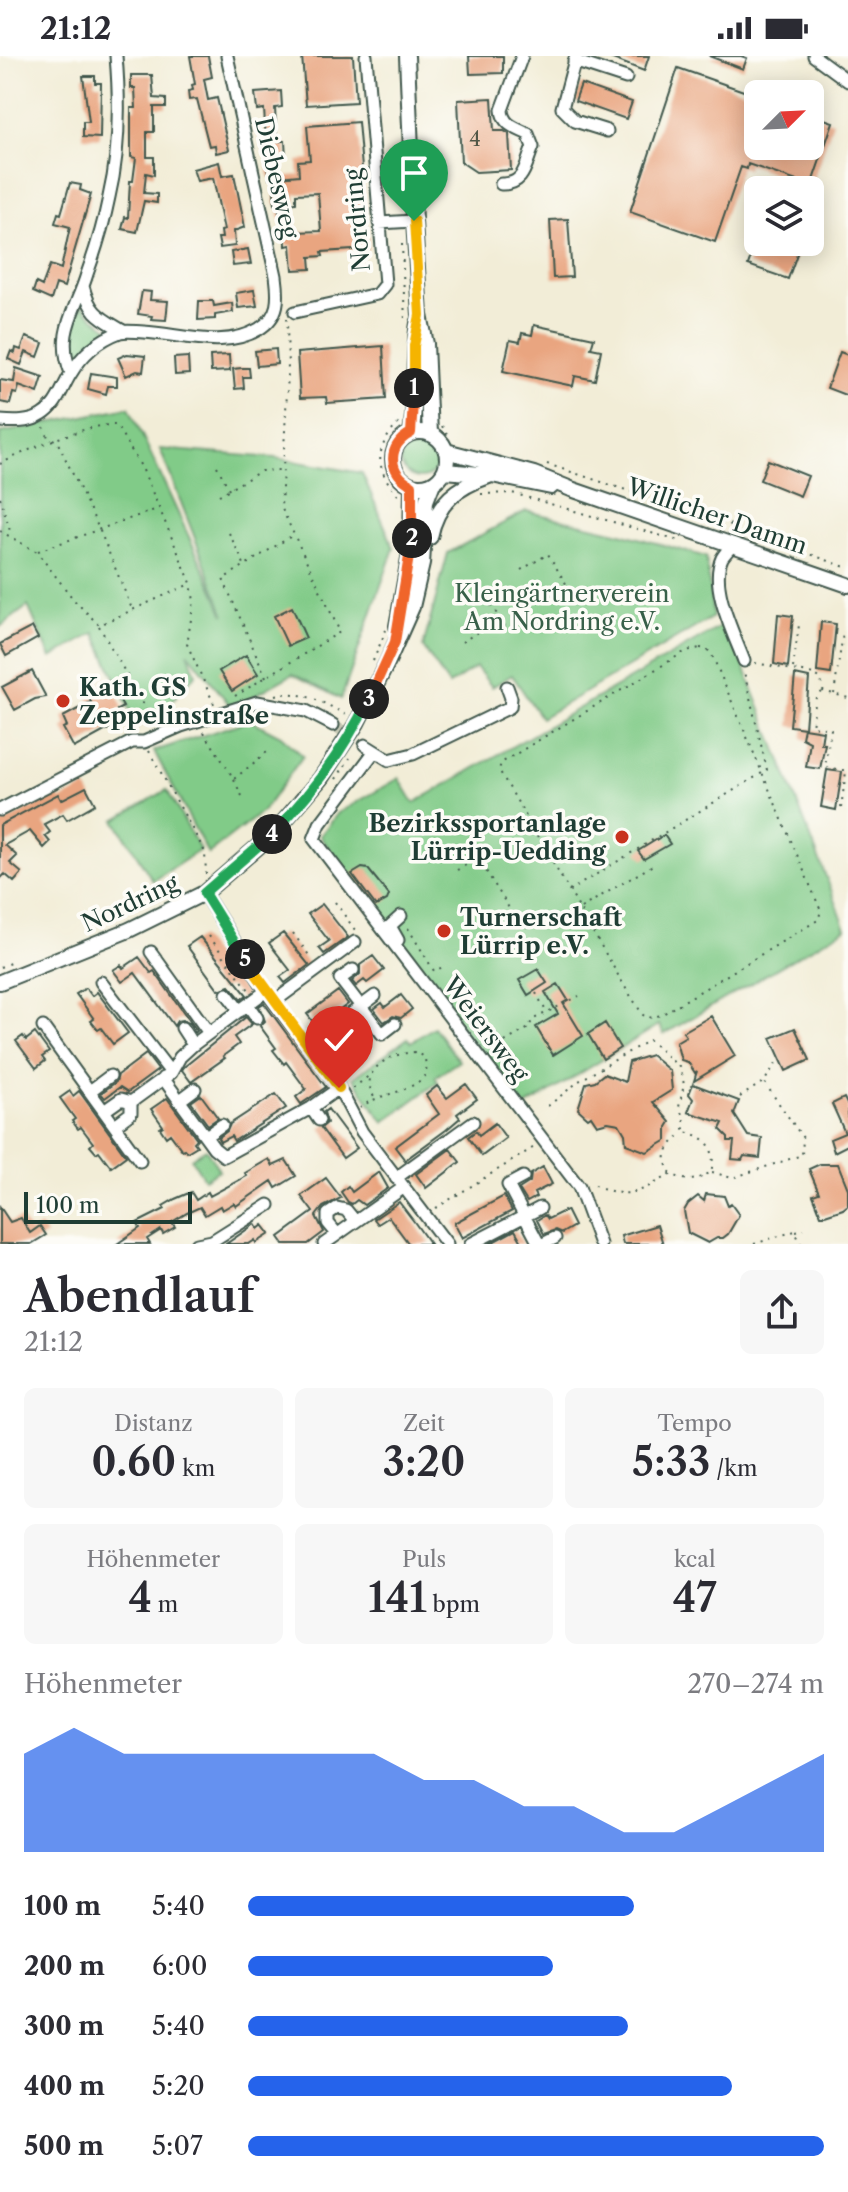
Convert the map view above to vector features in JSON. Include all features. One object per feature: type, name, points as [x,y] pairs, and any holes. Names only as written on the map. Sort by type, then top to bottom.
[{"type":"main road","points":[[407,56],[414,221],[420,315],[426,344],[430,434]]},
{"type":"main road","points":[[411,433],[414,416],[414,346],[420,315]]},
{"type":"main road","points":[[411,433],[430,434],[451,447],[445,471],[433,483],[412,485],[398,476],[392,460],[397,443],[411,433]]},
{"type":"main road","name":"Willicher Damm","points":[[451,447],[848,585]]},
{"type":"main road","name":"Willicher Damm","points":[[445,471],[492,475],[571,489]]},
{"type":"main road","points":[[422,564],[435,517],[444,502],[458,489],[492,475]]},
{"type":"main road","name":"Nordring","points":[[0,982],[129,930],[204,893],[274,833],[321,778],[357,723],[412,607],[422,564],[426,501],[433,483]]},
{"type":"main road","name":"Nordring","points":[[395,642],[411,547],[412,485]]},
{"type":"street","points":[[71,373],[65,327],[83,285],[116,163],[119,86],[116,56]]},
{"type":"street","name":"Diebesweg","points":[[227,56],[280,300],[286,312]]},
{"type":"street","name":"Nordring","points":[[286,312],[377,294],[385,284],[366,56]]},
{"type":"street","points":[[501,184],[513,185],[519,181],[533,147],[528,134],[510,126],[502,118],[502,110],[522,56]]},
{"type":"street","points":[[814,56],[848,81]]},
{"type":"street","points":[[607,131],[575,121],[562,108],[575,59],[626,78]]},
{"type":"street","points":[[379,223],[414,221]]},
{"type":"street","points":[[83,285],[88,304],[99,317],[123,331]]},
{"type":"street","points":[[0,421],[19,422],[40,417],[55,404],[85,354],[98,343],[123,331],[155,332],[201,340],[229,339],[250,334],[286,312]]},
{"type":"street","points":[[734,544],[721,560],[718,576],[723,608],[744,661]]},
{"type":"street","name":"Weiersweg","points":[[507,687],[510,707],[413,754],[389,760],[370,748],[320,824],[314,839],[320,851],[579,1187],[600,1244]]},
{"type":"street","points":[[0,810],[132,742],[144,742],[257,702],[306,711],[333,725]]},
{"type":"street","points":[[204,893],[266,991],[341,1092],[400,1183],[447,1244]]},
{"type":"street","points":[[399,951],[401,946],[390,926],[401,916]]},
{"type":"street","points":[[333,941],[342,952]]},
{"type":"street","points":[[275,1001],[355,942]]},
{"type":"street","points":[[151,952],[209,1033]]},
{"type":"street","points":[[294,970],[303,981]]},
{"type":"street","points":[[353,970],[340,979],[360,1007],[382,1034],[395,1024]]},
{"type":"street","points":[[101,982],[167,1076],[179,1101],[224,1156],[341,1092]]},
{"type":"street","points":[[131,1102],[167,1076],[193,1045],[266,991]]},
{"type":"street","points":[[227,994],[248,1005],[257,1018]]},
{"type":"street","points":[[308,1046],[375,996]]},
{"type":"street","points":[[43,1027],[140,1161]]},
{"type":"street","points":[[182,1028],[193,1045]]},
{"type":"street","points":[[90,1091],[110,1076]]},
{"type":"street","points":[[179,1101],[195,1089]]},
{"type":"street","points":[[310,1090],[319,1120]]},
{"type":"street","points":[[104,1111],[121,1099],[131,1102]]},
{"type":"street","points":[[115,1125],[131,1113],[131,1102]]},
{"type":"street","points":[[324,1244],[473,1122]]},
{"type":"street","points":[[206,1136],[222,1125]]},
{"type":"street","points":[[523,1177],[508,1185],[524,1216],[541,1244],[555,1238]]},
{"type":"street","points":[[197,1244],[212,1241],[269,1205]]},
{"type":"street","points":[[337,1234],[328,1223],[328,1214],[337,1208],[346,1210],[355,1221]]},
{"type":"street","points":[[471,1244],[540,1208]]},
{"type":"path","points":[[402,244],[405,335]]},
{"type":"path","points":[[225,712],[235,696],[340,632],[281,507],[288,373],[286,312]]},
{"type":"path","points":[[401,499],[380,467],[381,448],[406,416]]},
{"type":"path","points":[[40,417],[48,437],[57,441],[133,610]]},
{"type":"path","points":[[438,418],[451,447]]},
{"type":"path","points":[[0,464],[25,451],[102,424],[116,425],[142,468],[191,583],[194,601],[187,644],[214,704]]},
{"type":"path","points":[[539,462],[723,522],[848,568]]},
{"type":"path","points":[[217,466],[229,489]]},
{"type":"path","points":[[219,495],[261,471],[282,470]]},
{"type":"path","points":[[481,494],[512,493],[680,541]]},
{"type":"path","points":[[0,497],[11,535]]},
{"type":"path","points":[[37,552],[160,508]]},
{"type":"path","points":[[0,531],[37,552],[74,600],[99,625],[159,735]]},
{"type":"path","points":[[229,533],[245,565]]},
{"type":"path","points":[[266,677],[223,579],[294,534]]},
{"type":"path","points":[[521,570],[548,554],[568,587]]},
{"type":"path","points":[[99,625],[191,583]]},
{"type":"path","points":[[482,592],[505,626]]},
{"type":"path","points":[[462,642],[500,618]]},
{"type":"path","points":[[792,669],[799,625]]},
{"type":"path","points":[[834,696],[843,633]]},
{"type":"path","points":[[700,648],[707,649],[712,655],[764,773],[818,899],[821,911],[818,920],[661,1015],[648,1018],[643,1015],[500,775],[501,763],[686,651],[700,648]]},
{"type":"path","points":[[569,891],[764,773],[767,764],[745,680],[744,661],[814,674],[821,679],[823,691]]},
{"type":"path","points":[[823,691],[848,698]]},
{"type":"path","points":[[823,691],[816,697],[812,726],[831,729],[825,767],[847,770],[841,808]]},
{"type":"path","points":[[197,721],[242,796]]},
{"type":"path","points":[[144,742],[205,852],[206,875]]},
{"type":"path","points":[[234,779],[267,752]]},
{"type":"path","points":[[457,870],[478,858],[522,929],[537,925]]},
{"type":"path","points":[[579,909],[653,865]]},
{"type":"path","points":[[335,902],[358,935],[355,942]]},
{"type":"path","points":[[401,916],[434,971],[443,967]]},
{"type":"path","points":[[293,933],[319,968]]},
{"type":"path","points":[[209,936],[248,1005]]},
{"type":"path","points":[[536,993],[548,1014]]},
{"type":"path","points":[[480,1057],[529,1028],[532,1020],[579,996]]},
{"type":"path","points":[[548,1106],[579,1081],[649,1040],[679,1067],[684,1084],[679,1107],[684,1119],[684,1132]]},
{"type":"path","points":[[341,1092],[371,1074],[377,1065],[406,1052],[417,1052],[427,1065],[427,1074],[418,1083],[403,1092],[374,1097],[353,1114]]},
{"type":"path","points":[[740,1097],[764,1082],[776,1063]]},
{"type":"path","points":[[371,1074],[370,1092],[374,1097]]},
{"type":"path","points":[[711,1172],[732,1178],[802,1155],[803,1138],[764,1082]]},
{"type":"path","points":[[684,1132],[697,1134],[709,1142],[714,1159],[711,1172],[696,1181],[682,1180],[672,1174],[665,1166],[665,1155],[672,1141],[684,1132]]},
{"type":"path","points":[[425,1215],[544,1142]]},
{"type":"path","points":[[589,1183],[621,1195],[639,1191],[672,1174]]},
{"type":"path","points":[[754,1244],[804,1229]]},
{"type":"path","points":[[795,1231],[801,1244]]},
{"type":"green space","points":[[82,305],[110,329],[110,333],[90,343],[76,357],[73,356],[70,333]]},
{"type":"green space","points":[[129,407],[225,615],[160,449],[275,458],[362,473],[394,548],[341,699],[293,674],[232,708],[188,652],[196,674],[157,717],[137,726],[95,633],[51,658],[28,606],[0,627],[0,433]]},
{"type":"green space","points":[[420,440],[433,446],[439,459],[433,472],[420,478],[407,472],[401,459],[407,446]]},
{"type":"green space","name":"Kleingärtnerverein Am Nordring e.V.","points":[[526,511],[706,557],[713,617],[541,718],[512,675],[492,687],[476,667],[449,685],[423,647],[448,553]]},
{"type":"green space","name":"Bezirkssportanlage Lürrip-Uedding","points":[[727,623],[846,928],[664,1034],[659,1025],[524,1108],[449,1013],[320,836],[338,813],[399,778],[414,803]]},
{"type":"green space","points":[[250,720],[281,736],[303,756],[262,812],[208,854],[154,751]]},
{"type":"green space","points":[[167,790],[200,850],[153,881],[115,820]]},
{"type":"green space","points":[[434,1027],[459,1061],[435,1077],[438,1082],[384,1122],[353,1078],[408,1038],[411,1042]]},
{"type":"green space","points":[[206,1149],[219,1170],[204,1179],[191,1158]]},
{"type":"building","points":[[190,56],[208,56],[212,77],[204,79],[208,100],[217,98],[229,150],[216,153],[215,145],[209,146],[197,99],[189,100],[188,91],[193,90],[192,85],[195,84]]},
{"type":"building","points":[[302,56],[353,56],[356,102],[306,105]]},
{"type":"building","points":[[469,56],[503,56],[503,73],[470,74]]},
{"type":"building","points":[[605,56],[649,56],[644,71]]},
{"type":"building","points":[[709,56],[741,56],[747,58],[743,69]]},
{"type":"building","points":[[678,68],[744,91],[744,160],[820,160],[814,176],[782,176],[748,164],[747,169],[741,167],[715,242],[630,212]]},
{"type":"building","points":[[131,75],[152,75],[154,98],[166,99],[166,107],[154,107],[154,132],[147,132],[147,157],[154,157],[154,175],[146,173],[144,193],[157,194],[157,203],[144,201],[137,232],[122,229],[125,217],[128,218],[130,181],[133,181],[136,158],[131,157],[131,108],[136,108]]},
{"type":"building","points":[[83,76],[95,76],[95,83],[101,83],[100,138],[83,137],[83,122],[89,122]]},
{"type":"building","points":[[581,84],[632,102],[626,119],[575,101]]},
{"type":"building","points":[[281,91],[282,107],[275,108],[277,141],[285,141],[286,157],[277,157],[279,177],[299,175],[298,161],[310,160],[307,126],[358,122],[369,249],[322,252],[323,256],[310,257],[311,269],[293,270],[291,245],[286,246],[285,225],[281,225],[278,204],[275,205],[273,178],[269,178],[268,158],[263,149],[262,140],[266,140],[264,109],[257,110],[255,93]],"holes":[[[318,193],[321,231],[295,232],[289,204],[296,203],[296,194]]]},
{"type":"building","points":[[492,98],[494,131],[509,134],[511,170],[476,172],[461,162],[458,100]]},
{"type":"building","points":[[824,119],[833,122],[824,148]]},
{"type":"building","points":[[219,162],[222,176],[234,174],[245,227],[234,231],[235,246],[220,248],[218,238],[222,238],[221,231],[224,230],[213,178],[197,181],[193,169]]},
{"type":"building","points":[[70,183],[81,185],[80,190],[91,194],[64,287],[56,284],[51,300],[33,292],[36,283],[42,286],[50,265],[61,269],[70,227],[55,223],[58,213],[61,214]]},
{"type":"building","points":[[568,219],[572,277],[553,278],[550,220]]},
{"type":"building","points":[[248,249],[251,264],[233,266],[231,252]]},
{"type":"building","points":[[751,256],[796,256],[788,279],[748,265]]},
{"type":"building","points":[[254,290],[257,306],[238,308],[236,293]]},
{"type":"building","points":[[142,291],[151,292],[150,300],[168,301],[166,320],[138,314]]},
{"type":"building","points":[[199,301],[213,301],[214,306],[232,303],[233,312],[215,315],[215,319],[198,320]]},
{"type":"building","points":[[534,325],[594,338],[591,348],[601,350],[595,380],[575,376],[573,386],[503,371],[510,340],[520,342],[522,333],[532,335]]},
{"type":"building","points":[[26,337],[43,343],[38,357],[26,352],[21,365],[8,359],[11,351],[15,353],[16,348],[21,350]]},
{"type":"building","points":[[383,346],[386,399],[327,403],[326,397],[300,398],[297,353]]},
{"type":"building","points":[[276,349],[277,364],[257,366],[255,351]]},
{"type":"building","points":[[840,352],[848,355],[848,396],[827,388]]},
{"type":"building","points":[[127,354],[145,356],[143,372],[126,376],[118,358]]},
{"type":"building","points":[[229,355],[230,371],[211,372],[210,356]]},
{"type":"building","points":[[188,357],[189,374],[175,375],[174,358]]},
{"type":"building","points":[[16,368],[43,377],[38,393],[19,386],[10,404],[0,402],[0,380],[14,382]]},
{"type":"building","points":[[249,368],[250,377],[243,377],[244,388],[235,389],[233,369]]},
{"type":"building","points":[[91,373],[117,377],[117,386],[108,386],[106,394],[88,389]]},
{"type":"building","points":[[768,460],[808,476],[800,496],[760,480]]},
{"type":"building","points":[[292,607],[306,638],[288,646],[274,616]]},
{"type":"building","points":[[778,614],[793,616],[788,667],[774,664]]},
{"type":"building","points":[[821,622],[836,624],[831,674],[817,672]]},
{"type":"building","points":[[32,627],[38,638],[6,656],[0,644]]},
{"type":"building","points":[[246,655],[258,674],[232,691],[219,671]]},
{"type":"building","points":[[32,671],[46,697],[35,699],[15,710],[2,687]]},
{"type":"building","points":[[795,675],[809,678],[805,728],[790,726]]},
{"type":"building","points":[[110,681],[123,707],[117,710],[123,721],[74,748],[63,728],[67,726],[63,717],[91,702],[86,694]]},
{"type":"building","points":[[804,728],[823,731],[821,744],[825,744],[820,769],[806,767],[810,742],[802,738]]},
{"type":"building","points":[[827,770],[842,772],[836,810],[821,807]]},
{"type":"building","points":[[86,787],[95,804],[67,820],[63,814],[44,824],[50,832],[45,836],[50,842],[44,848],[30,831],[5,845],[17,856],[10,863],[22,873],[14,882],[5,874],[0,879],[0,825],[58,794],[61,800]]},
{"type":"building","points":[[664,835],[670,844],[644,859],[638,851]]},
{"type":"building","points":[[362,868],[368,869],[389,895],[387,900],[376,906],[352,874]]},
{"type":"building","points":[[322,904],[348,937],[324,954],[319,948],[329,941],[308,914]]},
{"type":"building","points":[[283,933],[309,965],[285,983],[280,977],[290,970],[269,943]]},
{"type":"building","points":[[200,937],[247,995],[241,999],[230,986],[219,990],[187,946]]},
{"type":"building","points":[[373,956],[384,970],[367,983],[364,980],[356,986],[352,981],[360,974],[360,965]]},
{"type":"building","points":[[139,957],[151,973],[154,971],[197,1031],[195,1033],[189,1023],[182,1020],[174,1026],[135,973],[122,982],[113,970],[121,965],[123,968]]},
{"type":"building","points":[[538,969],[547,983],[528,995],[519,980]]},
{"type":"building","points":[[558,984],[568,1000],[563,1003],[583,1036],[553,1055],[536,1027],[558,1014],[545,992]]},
{"type":"building","points":[[86,988],[92,996],[97,992],[128,1033],[113,1044],[91,1021],[94,1019],[76,994]]},
{"type":"building","points":[[338,991],[348,1004],[317,1027],[307,1014]]},
{"type":"building","points":[[401,995],[412,1009],[401,1018],[393,1016],[384,1022],[374,1009],[382,1003],[385,1007]]},
{"type":"building","points":[[264,1003],[326,1087],[301,1104],[296,1097],[306,1089],[273,1050],[276,1048],[260,1026],[265,1021],[259,1006]]},
{"type":"building","points":[[711,1016],[735,1056],[694,1081],[697,1071],[695,1073],[688,1062],[681,1060],[676,1042],[686,1036],[683,1032]]},
{"type":"building","points":[[246,1017],[252,1024],[234,1037],[239,1044],[191,1082],[182,1070],[184,1067]]},
{"type":"building","points":[[355,1021],[365,1034],[338,1055],[328,1042]]},
{"type":"building","points":[[605,1023],[620,1048],[603,1059],[588,1034]]},
{"type":"building","points":[[795,1028],[810,1060],[786,1071],[771,1038]]},
{"type":"building","points":[[35,1033],[49,1052],[42,1057],[45,1061],[36,1068],[16,1041],[23,1036],[26,1040]]},
{"type":"building","points":[[146,1054],[158,1070],[128,1092],[120,1087],[105,1098],[101,1093],[116,1082],[118,1075]]},
{"type":"building","points":[[651,1055],[670,1071],[672,1090],[653,1102],[670,1122],[667,1140],[647,1152],[626,1144],[619,1124],[608,1122],[597,1125],[591,1116],[588,1118],[578,1109],[586,1083],[604,1074],[625,1082],[629,1062]]},
{"type":"building","points":[[466,1084],[477,1099],[457,1114],[460,1118],[446,1130],[405,1160],[395,1147],[439,1114],[426,1095],[437,1086],[447,1098]]},
{"type":"building","points":[[693,1084],[739,1101],[734,1114],[748,1136],[762,1138],[760,1158],[744,1156],[742,1160],[732,1159],[734,1141],[728,1141],[720,1129],[723,1123],[688,1112],[693,1099],[689,1094]]},
{"type":"building","points":[[70,1091],[73,1096],[79,1091],[126,1156],[111,1167],[99,1151],[96,1153],[90,1146],[93,1143],[81,1127],[78,1129],[72,1121],[75,1119],[60,1098]]},
{"type":"building","points":[[276,1094],[286,1108],[234,1141],[231,1136],[220,1142],[218,1138],[230,1124]]},
{"type":"building","points":[[201,1095],[218,1118],[208,1125],[191,1102]]},
{"type":"building","points":[[167,1098],[197,1139],[194,1142],[197,1146],[187,1152],[170,1134],[166,1137],[160,1128],[163,1126],[151,1109]]},
{"type":"building","points":[[844,1098],[848,1106],[848,1145],[834,1152],[830,1139],[845,1133],[832,1104]]},
{"type":"building","points":[[328,1109],[357,1148],[343,1158],[321,1128],[327,1123],[324,1112]]},
{"type":"building","points":[[495,1123],[506,1138],[482,1156],[468,1137],[476,1131],[479,1135]]},
{"type":"building","points":[[450,1149],[460,1162],[426,1188],[416,1174]]},
{"type":"building","points":[[269,1159],[273,1166],[286,1160],[296,1176],[276,1188],[272,1181],[236,1206],[234,1203],[222,1210],[220,1206],[205,1215],[200,1207],[187,1213],[172,1222],[175,1227],[163,1234],[161,1230],[147,1239],[150,1244],[117,1244],[140,1228],[137,1223],[165,1209],[163,1206],[175,1199],[191,1192],[196,1200],[208,1192],[210,1196],[247,1176],[245,1173]]},
{"type":"building","points":[[820,1164],[838,1164],[848,1189],[848,1205],[825,1215],[821,1215],[813,1195],[819,1193],[809,1169]]},
{"type":"building","points":[[543,1167],[552,1184],[534,1193],[536,1197],[527,1202],[519,1189],[530,1182],[531,1174]]},
{"type":"building","points":[[379,1172],[388,1188],[364,1205],[357,1200],[352,1204],[348,1202],[341,1192],[348,1186],[352,1192]]},
{"type":"building","points":[[326,1178],[341,1198],[323,1207],[316,1216],[324,1232],[308,1244],[284,1244],[279,1237],[313,1212],[301,1196]]},
{"type":"building","points":[[706,1194],[724,1196],[728,1206],[731,1204],[739,1215],[728,1234],[708,1243],[688,1233],[684,1211],[698,1196],[704,1201]]},
{"type":"building","points":[[504,1196],[512,1211],[462,1238],[454,1223]]},
{"type":"building","points":[[399,1202],[430,1244],[409,1244],[389,1217],[378,1224],[374,1219]]},
{"type":"building","points":[[0,1207],[10,1222],[21,1218],[30,1233],[40,1226],[46,1235],[31,1244],[0,1244]]},
{"type":"building","points":[[566,1210],[574,1226],[562,1233],[555,1230],[544,1234],[537,1220],[545,1215],[548,1219]]},
{"type":"building","points":[[255,1224],[258,1229],[263,1225],[270,1234],[256,1243],[255,1240],[249,1244],[226,1244]]},
{"type":"building","points":[[657,1225],[663,1244],[623,1244],[621,1236]]},
{"type":"building","points":[[515,1230],[523,1244],[489,1244]]},
{"type":"tunnel","points":[[333,725],[365,745]]},
{"type":"place","name":"Kath. GS Zeppelinstraße","points":[[63,701]]},
{"type":"place","name":"Bezirkssportanlage Lürrip-Uedding","points":[[622,837]]},
{"type":"place","name":"Turnerschaft Lürrip e.V.","points":[[444,931]]},
{"type":"route","points":[[339,1088],[266,991],[204,893],[274,833],[321,778],[357,723],[395,642],[411,547],[412,485],[398,476],[392,460],[397,443],[411,433],[414,416],[414,346],[420,315],[414,221]]}]
